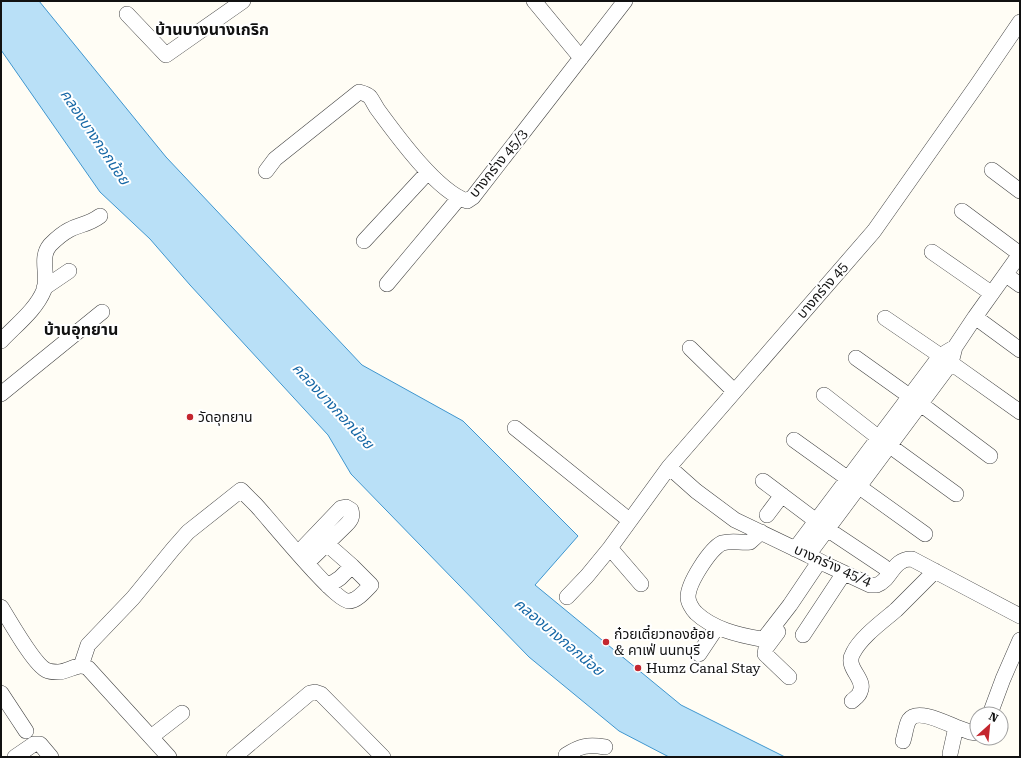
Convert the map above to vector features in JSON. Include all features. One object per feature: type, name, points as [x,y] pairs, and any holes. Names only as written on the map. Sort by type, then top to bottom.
[{"type":"street","points":[[127,14],[166,55],[226,6],[243,1]]},
{"type":"street","points":[[534,1],[581,58]]},
{"type":"street","name":"บางกร่าง 45/3","points":[[266,171],[276,159],[359,92],[370,97],[378,110],[428,172],[459,198],[467,201],[473,197],[625,1]]},
{"type":"street","name":"บางกร่าง 45","points":[[567,597],[610,548],[669,467],[874,231],[1020,22]]},
{"type":"street","points":[[992,170],[1020,191]]},
{"type":"street","points":[[364,241],[428,172]]},
{"type":"street","points":[[387,284],[459,198]]},
{"type":"street","points":[[760,532],[750,542],[730,541],[716,548],[696,574],[691,585],[688,598],[692,608],[701,617],[717,627],[729,632],[761,639],[766,636],[790,605],[812,558],[822,525],[946,360],[991,293],[1006,275],[1020,254],[962,211]]},
{"type":"street","points":[[44,288],[44,258],[47,250],[70,229],[87,224],[100,216]]},
{"type":"street","points":[[932,252],[991,293]]},
{"type":"street","points":[[1,341],[33,308],[44,288],[69,272]]},
{"type":"street","points":[[1006,275],[1020,285]]},
{"type":"street","points":[[1,394],[102,312]]},
{"type":"street","points":[[975,317],[1020,350]]},
{"type":"street","points":[[885,318],[1020,412]]},
{"type":"street","points":[[690,348],[734,391]]},
{"type":"street","points":[[856,358],[916,400],[990,456]]},
{"type":"street","points":[[824,394],[885,442],[956,494]]},
{"type":"street","points":[[515,428],[629,520]]},
{"type":"street","points":[[794,440],[925,534]]},
{"type":"street","name":"บางกร่าง 45/4","points":[[669,467],[696,491],[735,520],[870,585],[877,585],[905,558],[912,559],[1020,616]]},
{"type":"street","points":[[763,481],[822,525],[884,567]]},
{"type":"street","points":[[81,666],[88,645],[133,598],[188,532],[240,490],[257,506],[328,586],[345,600],[350,601],[371,585],[327,544]]},
{"type":"street","points":[[767,515],[782,495]]},
{"type":"street","points":[[346,507],[351,510],[351,520],[327,544],[302,558],[341,508],[346,507]]},
{"type":"street","points":[[610,548],[641,584]]},
{"type":"street","points":[[789,677],[765,654],[766,648],[812,558]]},
{"type":"street","points":[[328,586],[340,578],[352,566]]},
{"type":"street","points":[[852,701],[860,694],[862,688],[860,680],[850,660],[852,653],[931,569]]},
{"type":"street","points":[[803,634],[844,573]]},
{"type":"street","points":[[1,607],[16,632],[38,662],[52,672],[61,672],[81,666],[88,668],[169,757]]},
{"type":"street","points":[[699,654],[717,627]]},
{"type":"street","points":[[993,706],[1020,640]]},
{"type":"street","points":[[234,757],[310,693],[315,692],[321,694],[383,757]]},
{"type":"street","points":[[1,693],[26,730]]},
{"type":"street","points":[[151,737],[182,713]]},
{"type":"street","points":[[903,741],[909,720],[913,716],[920,714],[969,732]]},
{"type":"street","points":[[950,754],[956,728]]},
{"type":"street","points":[[14,757],[34,744],[40,744],[51,757]]},
{"type":"street","points":[[566,756],[572,751],[588,744],[604,747]]},
{"type":"water","name":"คลองบางกอกน้อย","points":[[1,1],[39,1],[166,157],[362,365],[463,421],[578,536],[535,585],[681,705],[785,757],[669,757],[619,731],[529,657],[351,474],[328,435],[190,285],[150,239],[100,192],[1,50]]},
{"type":"place","name":"วัดอุทยาน","points":[[190,417]]},
{"type":"place","name":"ก๋วยเตี๋ยวทองย้อย & คาเฟ่ นนทบุรี","points":[[606,642]]},
{"type":"place","name":"Humz Canal Stay","points":[[638,668]]},
{"type":"district","name":"บ้านบางนางเกริก","points":[[212,29]]},
{"type":"district","name":"บ้านอุทยาน","points":[[81,329]]}]
